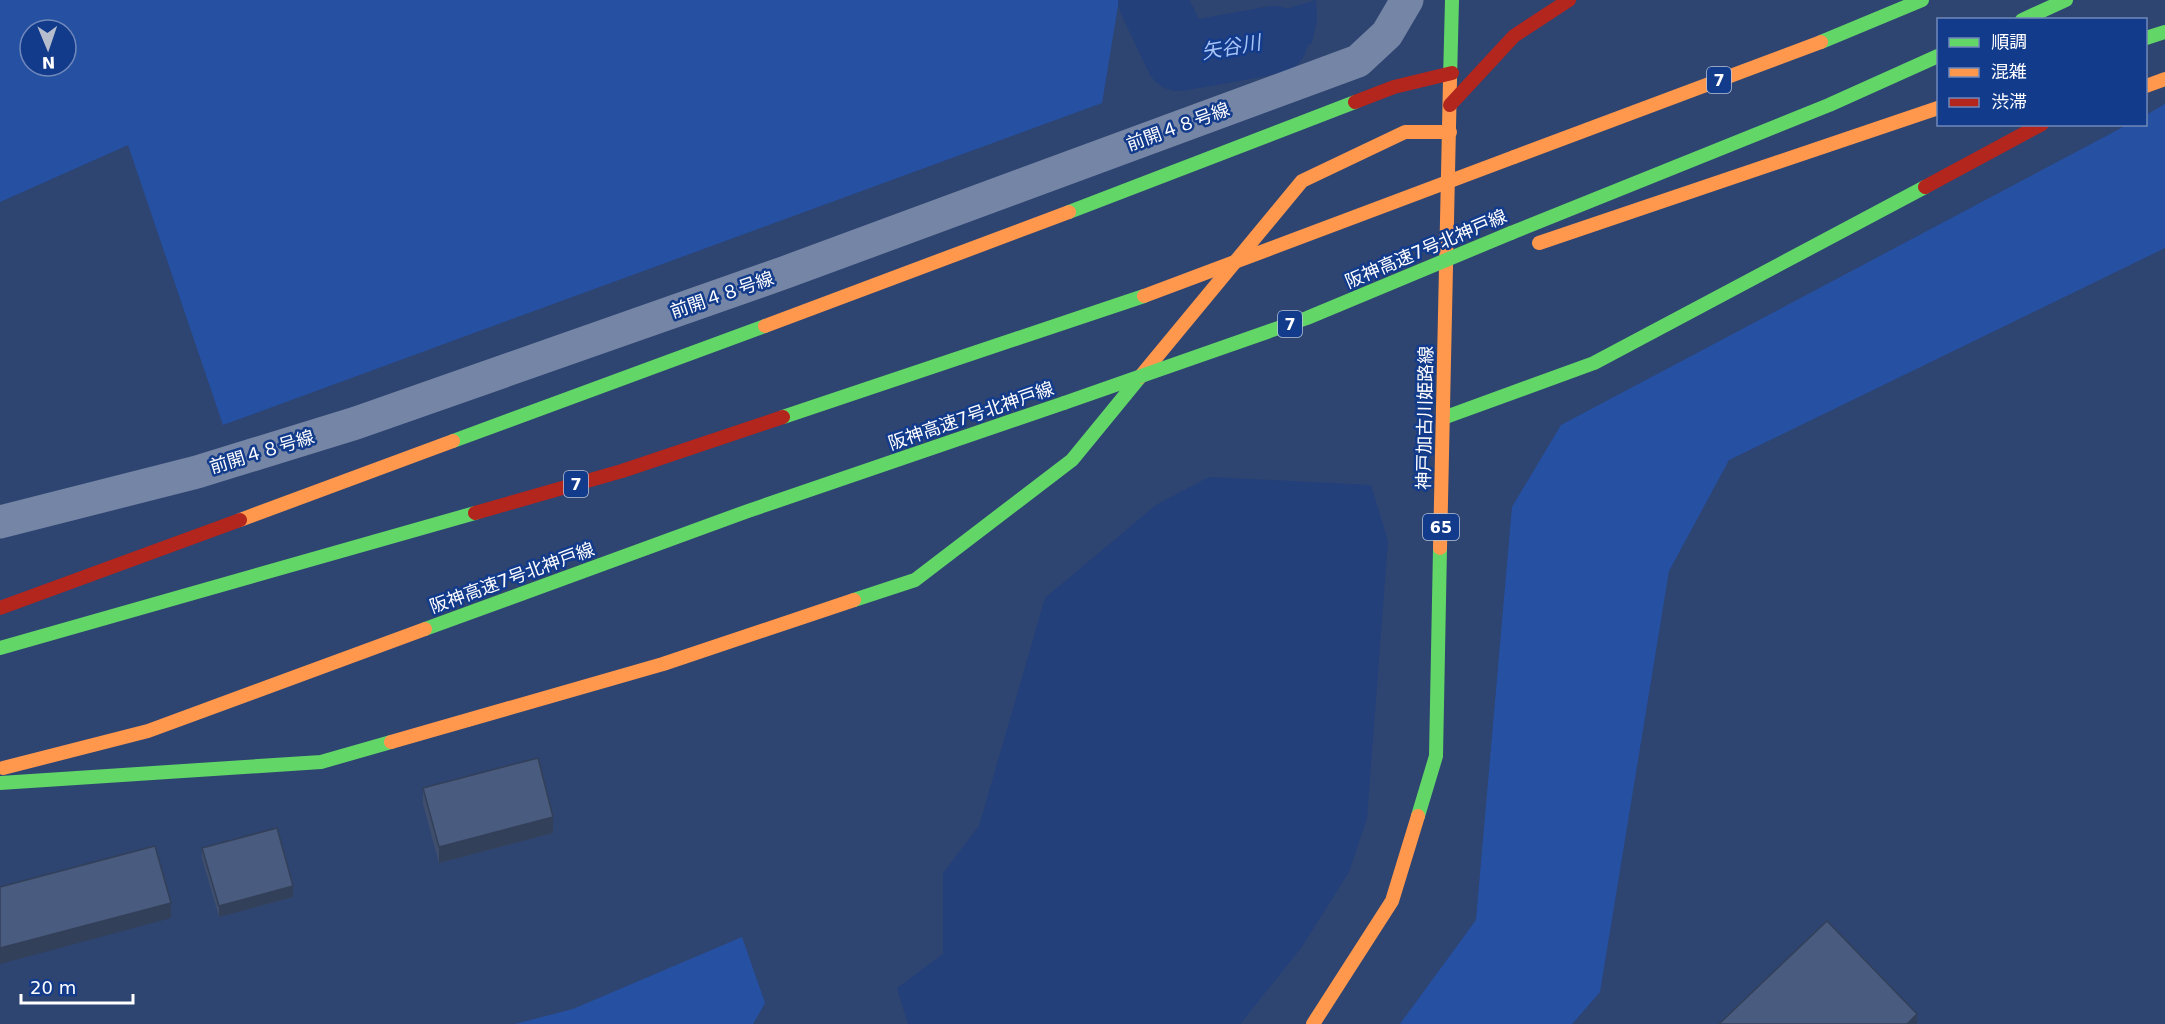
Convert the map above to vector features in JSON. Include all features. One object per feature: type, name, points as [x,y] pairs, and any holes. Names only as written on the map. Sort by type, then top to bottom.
[{"type":"main road","name":"神戸加古川姫路線","points":[[1313,1024],[1392,901],[1436,756],[1452,0]]},
{"type":"main road","points":[[1450,105],[1514,36],[1569,0]]},
{"type":"main road","points":[[1847,32],[1891,0]]},
{"type":"main road","name":"7","points":[[0,648],[622,471],[1144,296],[1847,32],[1922,0]]},
{"type":"main road","points":[[2026,18],[2066,0]]},
{"type":"main road","points":[[2147,37],[2165,32]]},
{"type":"main road","name":"阪神高速7号北神戸線","points":[[0,769],[148,731],[748,512],[1307,318],[1829,105],[1937,56]]},
{"type":"main road","points":[[0,608],[927,267],[1394,87],[1452,73]]},
{"type":"main road","points":[[2147,85],[2165,79]]},
{"type":"main road","points":[[1529,246],[1937,108]]},
{"type":"main road","points":[[1443,418],[1594,363],[2038,126]]},
{"type":"main road","points":[[0,783],[321,762],[663,664],[915,580],[1072,460],[1302,181],[1405,132],[1450,132]]},
{"type":"main road","points":[[1307,318],[1474,264]]},
{"type":"street","name":"前開４８号線","points":[[0,522],[197,472],[356,423],[786,272],[1358,61],[1387,34],[1407,0]]},
{"type":"shaded area","points":[[0,0],[1119,0],[1102,103],[223,425],[128,145],[0,202]]},
{"type":"shaded area","points":[[2165,104],[2165,248],[1729,460],[1669,571],[1600,992],[1572,1024],[1400,1024],[1476,920],[1512,507],[1561,425],[2125,126],[2147,126],[2147,114]]},
{"type":"shaded area","points":[[742,937],[765,1003],[753,1024],[515,1024],[573,1009]]},
{"type":"water","points":[[1316,0],[1317,19],[1312,43],[1230,74],[1184,40]]},
{"type":"water","points":[[1209,477],[1371,485],[1388,541],[1367,818],[1349,872],[1301,948],[1240,1024],[908,1024],[897,988],[943,954],[943,873],[979,826],[1045,598],[1156,505]]},
{"type":"building","points":[[538,758],[553,817],[439,847],[423,788]]},
{"type":"building","points":[[277,828],[293,886],[219,906],[202,848]]},
{"type":"building","points":[[155,846],[171,903],[0,948],[0,887]]},
{"type":"building","points":[[1827,921],[1917,1014],[1907,1024],[1719,1024]]},
{"type":"waterway","name":"矢谷川","points":[[1152,0],[1179,57],[1274,40]]},
{"type":"traffic: fast","points":[[1450,80],[1452,0]]},
{"type":"traffic: fast","points":[[1821,42],[1922,0]]},
{"type":"traffic: fast","points":[[2026,18],[2066,0]]},
{"type":"traffic: fast","points":[[2147,38],[2165,32]]},
{"type":"traffic: fast","points":[[1511,233],[1829,105],[1937,56]]},
{"type":"traffic: fast","points":[[1069,212],[1355,102]]},
{"type":"traffic: fast","points":[[1443,418],[1594,363],[1925,187]]},
{"type":"traffic: fast","points":[[1064,403],[1307,318],[1511,233]]},
{"type":"traffic: fast","points":[[783,417],[1144,296]]},
{"type":"traffic: fast","points":[[453,441],[765,326]]},
{"type":"traffic: fast","points":[[854,600],[915,580],[1072,460],[1140,377]]},
{"type":"traffic: fast","points":[[425,629],[748,511],[1064,403]]},
{"type":"traffic: fast","points":[[0,648],[475,513]]},
{"type":"traffic: fast","points":[[1418,816],[1436,756],[1440,548]]},
{"type":"traffic: fast","points":[[0,783],[321,762],[391,742]]},
{"type":"traffic: slow","points":[[1514,157],[1821,42]]},
{"type":"traffic: slow","points":[[2147,86],[2165,79]]},
{"type":"traffic: slow","points":[[1440,548],[1450,80]]},
{"type":"traffic: slow","points":[[1539,243],[1937,108]]},
{"type":"traffic: slow","points":[[1140,377],[1302,181],[1405,132],[1450,132]]},
{"type":"traffic: slow","points":[[1144,296],[1514,157]]},
{"type":"traffic: slow","points":[[765,326],[1069,212]]},
{"type":"traffic: slow","points":[[240,520],[453,441]]},
{"type":"traffic: slow","points":[[391,742],[663,664],[854,600]]},
{"type":"traffic: slow","points":[[3,768],[148,731],[425,629]]},
{"type":"traffic: slow","points":[[1313,1024],[1392,901],[1418,816]]},
{"type":"traffic: jam","points":[[1450,105],[1514,36],[1569,0]]},
{"type":"traffic: jam","points":[[1355,102],[1394,87],[1452,73]]},
{"type":"traffic: jam","points":[[1925,187],[2038,126]]},
{"type":"traffic: jam","points":[[475,513],[622,471],[783,417]]},
{"type":"traffic: jam","points":[[0,608],[240,520]]}]
